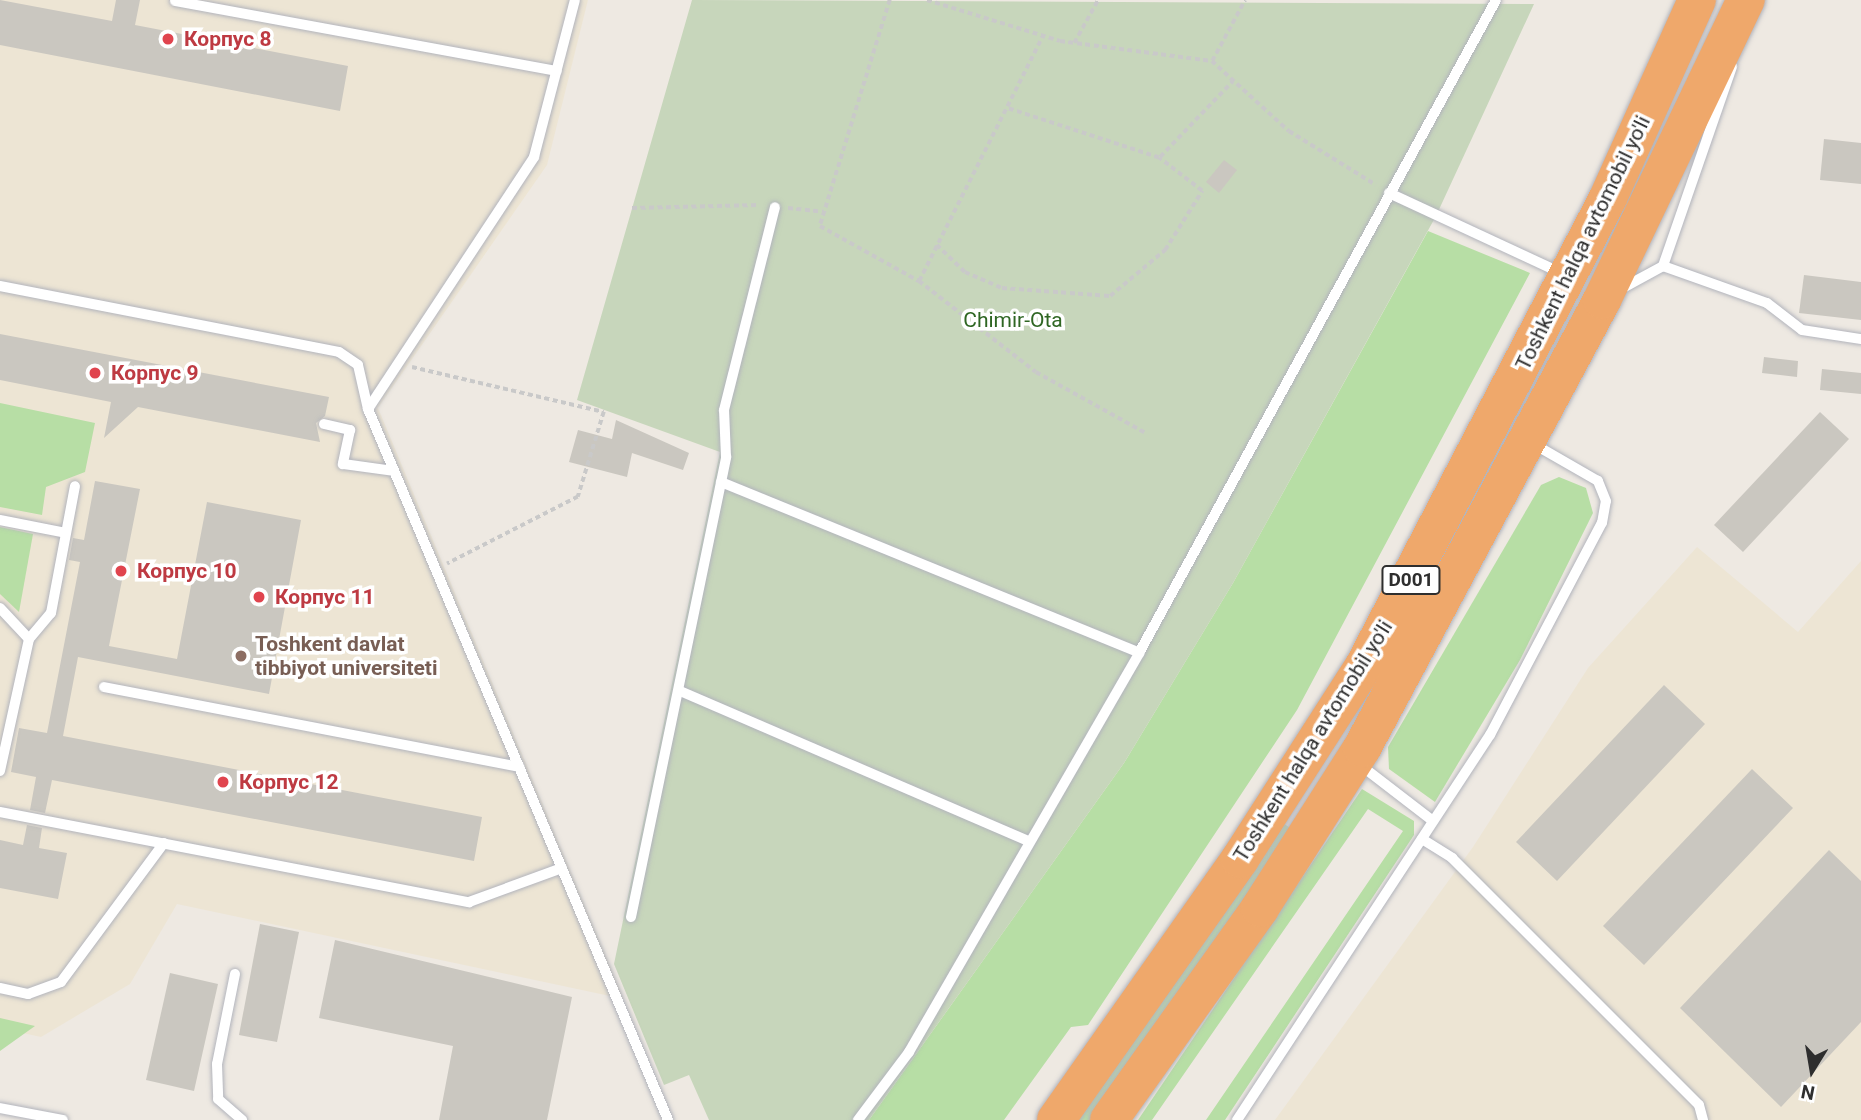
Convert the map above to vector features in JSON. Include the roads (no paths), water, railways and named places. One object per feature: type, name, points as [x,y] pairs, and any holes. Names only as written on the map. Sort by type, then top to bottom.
[{"type":"highway","name":"Toshkent halqa avtomobil yo'li","points":[[1056,1120],[1288,788],[1436,536],[1569,276],[1697,0]]},
{"type":"highway","name":"Toshkent halqa avtomobil yo'li","points":[[1109,1120],[1323,811],[1354,761],[1529,441],[1602,300],[1748,0]]},
{"type":"highway","points":[[1288,788],[1323,811]]},
{"type":"lane","points":[[368,409],[534,156],[575,0]]},
{"type":"lane","points":[[858,1120],[909,1052],[1026,841],[1139,653],[1496,0]]},
{"type":"lane","points":[[1602,300],[1663,266],[1725,95],[1748,0]]},
{"type":"lane","points":[[175,1],[557,71]]},
{"type":"lane","points":[[1389,193],[1569,276]]},
{"type":"lane","points":[[631,917],[680,691],[721,482],[724,410],[775,207]]},
{"type":"lane","points":[[1663,266],[1767,303],[1802,330],[1861,339]]},
{"type":"lane","points":[[0,286],[339,352],[358,365],[368,409],[668,1120]]},
{"type":"lane","points":[[324,424],[350,430],[343,464],[394,471]]},
{"type":"lane","points":[[1237,1120],[1490,734],[1605,511],[1598,481],[1529,441]]},
{"type":"lane","points":[[721,482],[1139,653]]},
{"type":"lane","points":[[0,771],[29,639],[51,613],[75,486]]},
{"type":"lane","points":[[0,520],[66,533]]},
{"type":"lane","points":[[0,608],[29,639]]},
{"type":"lane","points":[[104,687],[519,767]]},
{"type":"lane","points":[[680,691],[1026,841]]},
{"type":"lane","points":[[1354,761],[1433,821]]},
{"type":"lane","points":[[0,811],[469,902],[562,868]]},
{"type":"lane","points":[[1422,839],[1452,858],[1699,1105],[1703,1120]]},
{"type":"lane","points":[[0,988],[27,994],[61,982],[164,843]]},
{"type":"lane","points":[[235,974],[217,1064],[218,1099],[242,1120]]},
{"type":"lane","points":[[0,1108],[63,1120]]},
{"type":"place","name":"Корпус 8","points":[[168,39]]},
{"type":"place","name":"Корпус 9","points":[[95,373]]},
{"type":"place","name":"Корпус 10","points":[[121,571]]},
{"type":"place","name":"Корпус 11","points":[[259,597]]},
{"type":"place","name":"Toshkent davlat tibbiyot universiteti","points":[[241,656]]},
{"type":"place","name":"Корпус 12","points":[[223,782]]},
{"type":"park label","name":"Chimir-Ota","points":[[1013,320]]}]
